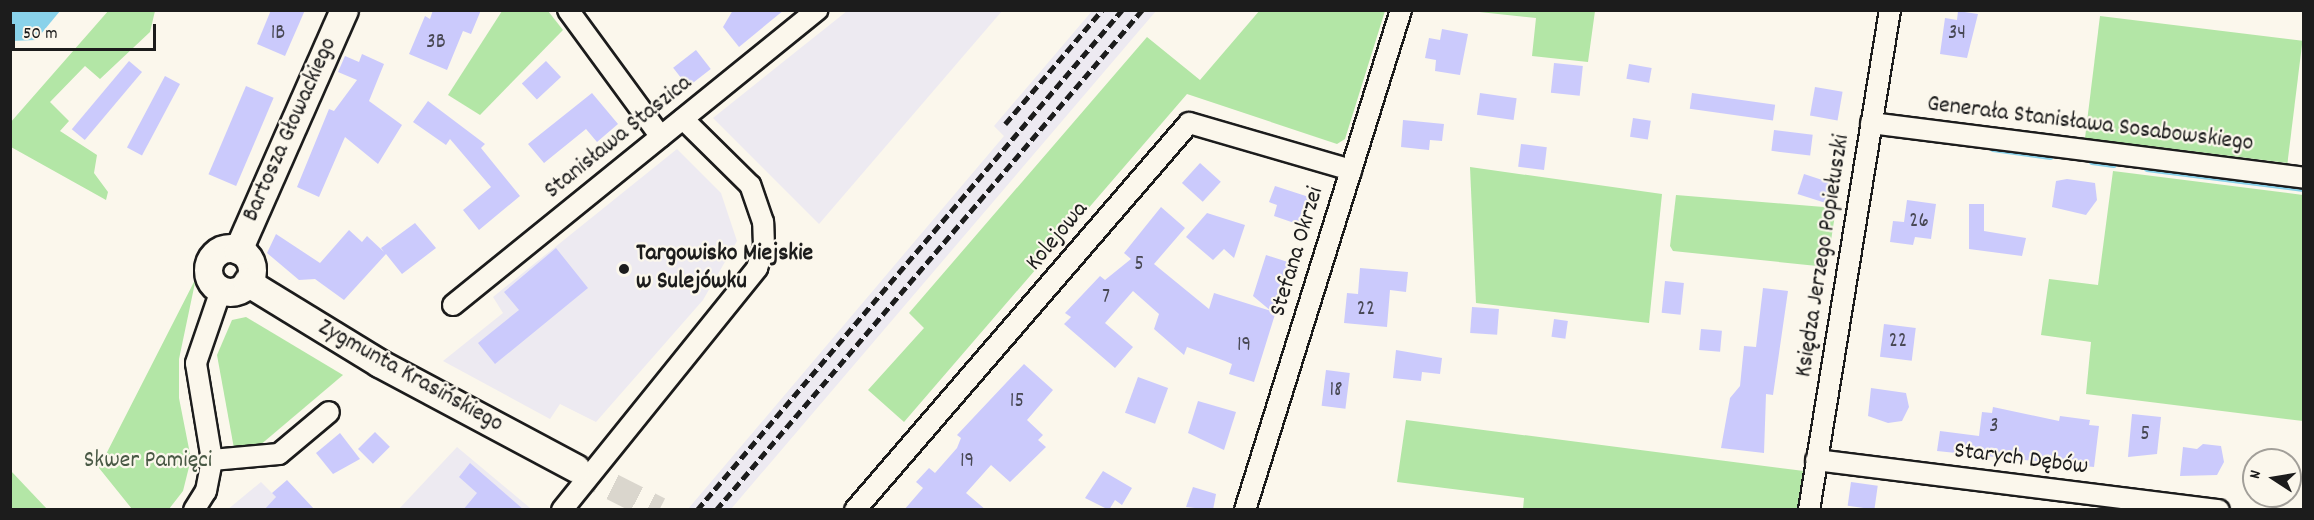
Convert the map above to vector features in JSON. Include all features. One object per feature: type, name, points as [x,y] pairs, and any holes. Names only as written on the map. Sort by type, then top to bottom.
[{"type":"street","name":"Bartosza Głowackiego","points":[[238,250],[344,10]]},
{"type":"street","points":[[568,10],[661,137]]},
{"type":"street","name":"Stanisława Staszica","points":[[453,305],[817,10]]},
{"type":"street","name":"Stefana Okrzei","points":[[1245,510],[1401,10]]},
{"type":"street","name":"Księdza Jerzego Popiełuszki","points":[[1809,510],[1890,10]]},
{"type":"street","points":[[562,510],[757,268],[764,246],[763,222],[750,185],[683,119]]},
{"type":"street","name":"Kolejowa","points":[[855,510],[1189,123],[1351,170]]},
{"type":"street","name":"Generała Stanisława Sosabowskiego","points":[[1871,123],[2304,178]]},
{"type":"street","points":[[238,250],[250,264],[247,282],[235,291],[221,290],[209,276],[209,263],[218,252],[238,250]]},
{"type":"street","name":"Zygmunta Krasińskiego","points":[[247,282],[378,363],[576,468]]},
{"type":"street","points":[[194,510],[206,491],[212,460],[196,363],[221,290]]},
{"type":"street","points":[[212,460],[279,454],[329,412]]},
{"type":"street","name":"Starych Dębów","points":[[1816,460],[2219,510]]},
{"type":"shaded area","points":[[847,11],[1002,11],[819,224],[713,118]]},
{"type":"shaded area","points":[[1092,11],[1156,11],[731,509],[688,509],[1004,136],[994,126]]},
{"type":"shaded area","name":"Targowisko Miejskie w Sulejówku","points":[[677,149],[721,193],[737,241],[703,300],[596,422],[560,404],[550,419],[443,361],[503,313],[493,297]]},
{"type":"shaded area","points":[[457,447],[530,508],[531,509],[398,510]]},
{"type":"shaded area","points":[[261,482],[288,509],[227,510]]},
{"type":"green space","points":[[109,10],[155,11],[150,32],[100,79],[85,66],[50,102],[69,121],[60,131],[97,155],[94,173],[108,192],[106,200],[11,147],[10,123]]},
{"type":"green space","points":[[1260,10],[1385,11],[1345,139],[1337,144],[1187,94],[904,422],[868,390],[924,328],[909,313],[1147,37],[1200,80]]},
{"type":"green space","points":[[502,11],[548,11],[563,30],[480,115],[448,95]]},
{"type":"green space","points":[[1470,11],[1595,11],[1588,62],[1532,56],[1536,18]]},
{"type":"green space","points":[[2100,16],[2302,41],[2287,163],[2085,138]]},
{"type":"green space","points":[[1470,167],[1662,194],[1649,323],[1476,303]]},
{"type":"green space","points":[[2113,171],[2303,195],[2303,421],[2086,394],[2091,342],[2041,335],[2049,279],[2098,285]]},
{"type":"green space","points":[[1676,195],[1836,208],[1827,267],[1673,251],[1670,246]]},
{"type":"green space","name":"Skwer Pamięci","points":[[196,278],[179,359],[179,398],[191,459],[183,491],[169,509],[132,509],[99,468]]},
{"type":"green space","points":[[246,317],[343,375],[253,451],[235,454],[217,355],[232,320]]},
{"type":"green space","points":[[1406,420],[1804,471],[1798,509],[1523,509],[1524,498],[1397,482]]},
{"type":"green space","points":[[11,471],[47,509],[11,509]]},
{"type":"water","points":[[10,11],[60,11],[36,40],[12,41]]},
{"type":"building","points":[[271,10],[305,10],[285,56],[257,44]]},
{"type":"building","points":[[433,10],[481,10],[471,34],[463,31],[447,70],[409,54],[425,16],[430,19]]},
{"type":"building","points":[[733,10],[784,10],[739,47],[723,27]]},
{"type":"building","points":[[1958,11],[1978,14],[1967,58],[1940,54],[1945,18],[1957,20]]},
{"type":"building","points":[[1442,29],[1468,34],[1460,75],[1435,71],[1436,60],[1425,58],[1429,38],[1440,40]]},
{"type":"building","points":[[696,50],[711,69],[688,87],[673,68]]},
{"type":"building","points":[[362,54],[384,64],[369,101],[402,125],[378,164],[345,137],[319,197],[297,187],[329,109],[334,111],[357,80],[338,72],[345,56],[359,62]]},
{"type":"building","points":[[129,61],[142,72],[85,140],[72,129]]},
{"type":"building","points":[[546,61],[561,77],[537,100],[522,84]]},
{"type":"building","points":[[1554,63],[1583,66],[1580,96],[1551,93]]},
{"type":"building","points":[[1629,64],[1652,68],[1649,83],[1626,79]]},
{"type":"building","points":[[165,76],[180,84],[142,155],[127,148]]},
{"type":"building","points":[[246,86],[274,98],[236,186],[208,174]]},
{"type":"building","points":[[1815,87],[1843,92],[1838,120],[1810,116]]},
{"type":"building","points":[[592,93],[618,124],[597,142],[586,129],[544,163],[528,144]]},
{"type":"building","points":[[1480,93],[1517,98],[1514,120],[1477,115]]},
{"type":"building","points":[[1692,93],[1775,105],[1773,121],[1690,109]]},
{"type":"building","points":[[428,101],[485,144],[481,148],[520,196],[479,230],[463,210],[491,187],[450,139],[446,145],[413,122]]},
{"type":"building","points":[[1633,118],[1651,121],[1648,140],[1630,137]]},
{"type":"building","points":[[1403,120],[1444,124],[1442,141],[1430,140],[1429,150],[1401,147]]},
{"type":"building","points":[[1774,130],[1813,135],[1810,156],[1771,151]]},
{"type":"building","points":[[1521,144],[1547,147],[1544,170],[1518,167]]},
{"type":"building","points":[[1200,163],[1221,182],[1203,202],[1182,183]]},
{"type":"building","points":[[1804,174],[1831,183],[1824,203],[1798,194]]},
{"type":"building","points":[[2067,179],[2095,183],[2097,200],[2086,215],[2052,207],[2056,181]]},
{"type":"building","points":[[1275,186],[1312,198],[1303,226],[1274,216],[1277,205],[1269,202]]},
{"type":"building","points":[[1907,200],[1936,204],[1931,239],[1915,237],[1913,245],[1890,242],[1893,221],[1904,222]]},
{"type":"building","points":[[1969,204],[1984,204],[1984,231],[2026,238],[2022,256],[1969,249]]},
{"type":"building","points":[[1161,207],[1185,228],[1154,264],[1209,309],[1214,293],[1271,311],[1253,296],[1266,255],[1291,263],[1254,382],[1229,374],[1232,364],[1225,361],[1187,347],[1184,355],[1154,329],[1159,314],[1133,291],[1105,323],[1133,347],[1115,368],[1064,324],[1071,317],[1065,313],[1100,276],[1105,280],[1131,259],[1124,253]]},
{"type":"building","points":[[1207,213],[1245,225],[1234,258],[1224,249],[1213,260],[1186,237]]},
{"type":"building","points":[[415,223],[436,248],[402,274],[386,254],[344,300],[315,279],[299,280],[267,253],[276,234],[320,263],[349,230],[362,242],[367,236],[384,252],[381,248]]},
{"type":"building","points":[[556,248],[588,288],[495,364],[478,343],[519,310],[504,292]]},
{"type":"building","points":[[1360,268],[1408,272],[1406,292],[1390,290],[1387,327],[1344,323],[1347,293],[1358,294]]},
{"type":"building","points":[[1665,281],[1684,283],[1681,315],[1662,313]]},
{"type":"building","points":[[1763,288],[1788,291],[1773,395],[1766,394],[1764,453],[1721,448],[1730,398],[1740,386],[1744,346],[1756,347]]},
{"type":"building","points":[[1472,307],[1499,309],[1497,335],[1470,333]]},
{"type":"building","points":[[1554,319],[1568,321],[1565,339],[1551,337]]},
{"type":"building","points":[[1884,324],[1916,328],[1912,361],[1880,357]]},
{"type":"building","points":[[1701,329],[1722,331],[1720,352],[1699,350]]},
{"type":"building","points":[[1396,350],[1442,358],[1440,374],[1422,372],[1421,381],[1393,378]]},
{"type":"building","points":[[1024,364],[1053,390],[1027,420],[1043,435],[1038,440],[1046,447],[1010,482],[991,465],[966,493],[986,510],[904,510],[923,488],[916,482],[929,468],[935,473],[957,448],[961,438],[957,435]]},
{"type":"building","points":[[1326,370],[1350,373],[1345,409],[1322,406]]},
{"type":"building","points":[[1138,377],[1168,388],[1155,424],[1125,413]]},
{"type":"building","points":[[1871,388],[1906,393],[1909,407],[1902,421],[1888,423],[1868,416]]},
{"type":"building","points":[[1198,401],[1236,412],[1224,450],[1188,433]]},
{"type":"building","points":[[1993,407],[2059,421],[2060,416],[2090,420],[2089,425],[2099,426],[2094,467],[1937,451],[1940,431],[1979,436],[1982,412],[1992,413]]},
{"type":"building","points":[[2132,414],[2161,417],[2157,454],[2128,457]]},
{"type":"building","points":[[375,432],[390,447],[373,464],[358,449]]},
{"type":"building","points":[[340,433],[360,459],[333,474],[316,453]]},
{"type":"building","points":[[2203,444],[2221,446],[2224,462],[2217,475],[2180,476],[2183,447],[2197,449]]},
{"type":"building","points":[[470,463],[524,510],[463,510],[477,493],[459,477]]},
{"type":"building","points":[[1103,471],[1132,488],[1122,505],[1115,500],[1109,510],[1085,498]]},
{"type":"building","points":[[287,480],[315,510],[264,510],[276,497],[272,493]]},
{"type":"building","points":[[1851,482],[1878,486],[1874,510],[1848,506]]},
{"type":"building","points":[[1193,487],[1216,494],[1213,510],[1186,507]]},
{"type":"waterway","points":[[1993,149],[2050,157]]},
{"type":"waterway","points":[[2092,162],[2114,165]]},
{"type":"waterway","points":[[2147,169],[2304,189]]},
{"type":"tunnel","points":[[576,468],[659,510]]},
{"type":"railway","points":[[1005,124],[1102,10]]},
{"type":"railway","points":[[697,510],[1122,10]]},
{"type":"railway","points":[[716,510],[1142,10]]},
{"type":"place","name":"Targowisko Miejskie w Sulejówku","points":[[624,269]]}]
